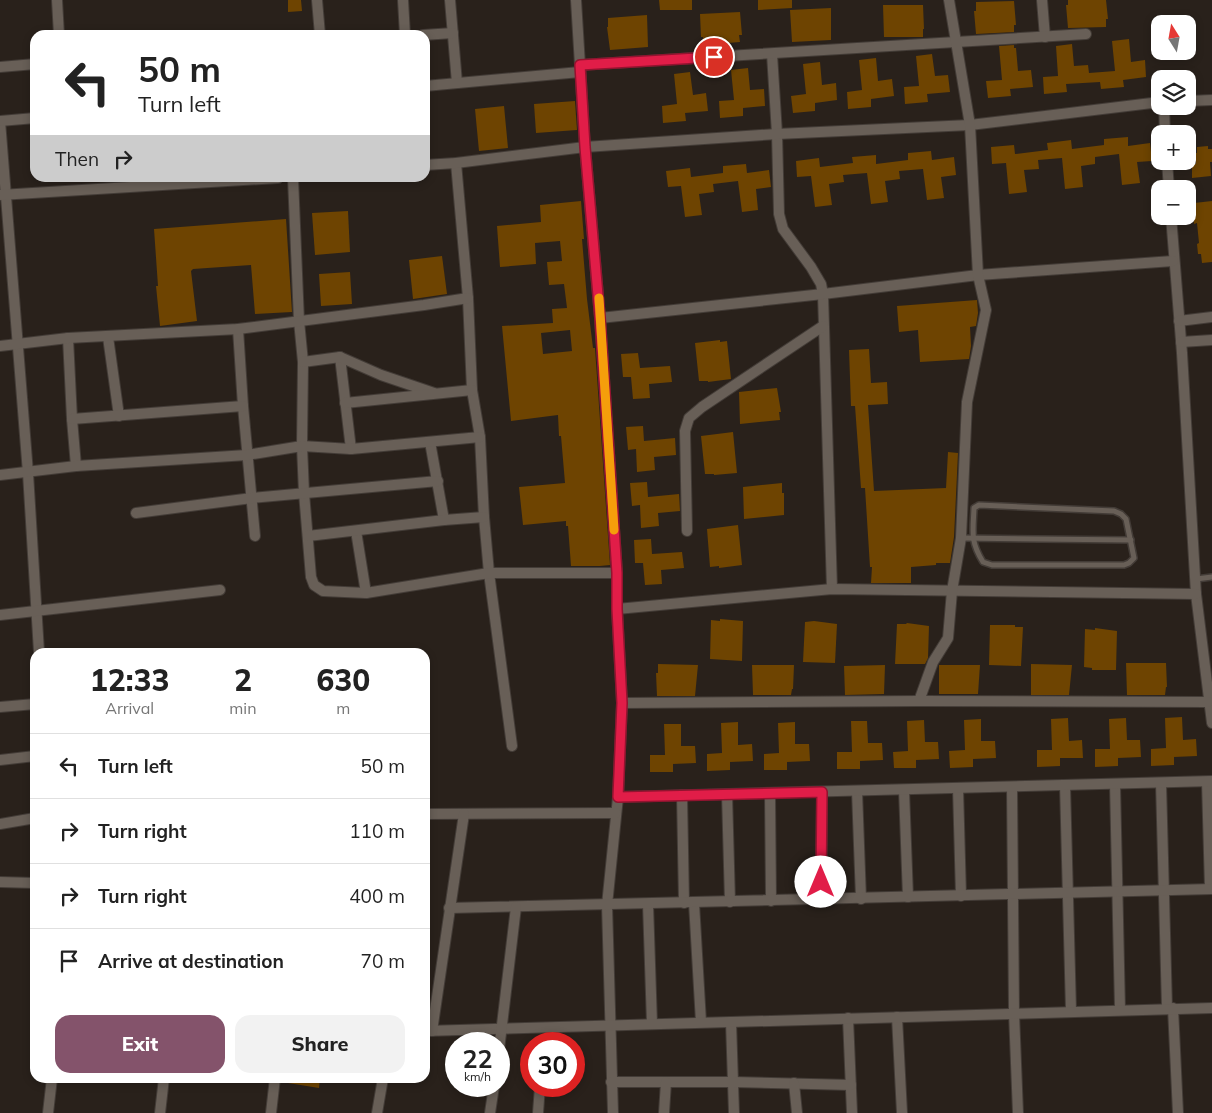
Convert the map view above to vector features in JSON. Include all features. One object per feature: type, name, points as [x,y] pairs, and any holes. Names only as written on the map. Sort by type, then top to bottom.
[{"type":"street","points":[[56,0],[59,30]]},
{"type":"street","points":[[317,0],[320,30]]},
{"type":"street","points":[[403,0],[406,30]]},
{"type":"street","points":[[450,0],[457,83]]},
{"type":"street","points":[[576,0],[585,147],[600,318],[617,573],[622,703],[618,797],[607,905],[612,1113]]},
{"type":"street","points":[[919,701],[933,662],[948,638],[952,591],[961,538],[967,402],[986,310],[978,276],[970,125],[949,0]]},
{"type":"street","points":[[1042,0],[1045,37]]},
{"type":"street","points":[[430,34],[453,33]]},
{"type":"street","points":[[430,86],[580,68],[1086,34]]},
{"type":"street","points":[[772,54],[779,214],[783,229],[811,267],[821,284],[823,294],[832,588]]},
{"type":"street","points":[[0,67],[30,64]]},
{"type":"street","points":[[1196,101],[1212,100]]},
{"type":"street","points":[[430,165],[585,147],[777,134],[970,125],[1151,103]]},
{"type":"street","points":[[30,118],[0,121],[3,194],[28,473],[39,648]]},
{"type":"street","points":[[456,163],[468,298],[472,390],[480,437],[484,517],[512,746]]},
{"type":"street","points":[[3,194],[209,182]]},
{"type":"street","points":[[294,182],[299,321],[303,362],[302,446],[304,493],[311,577],[314,585],[323,590],[366,593],[490,573],[617,573]]},
{"type":"street","points":[[1171,225],[1181,342],[1196,594],[1212,723]]},
{"type":"street","points":[[600,318],[978,276],[1173,261]]},
{"type":"street","points":[[0,346],[68,338],[238,330],[468,298]]},
{"type":"street","points":[[1179,321],[1212,317]]},
{"type":"street","points":[[687,531],[685,430],[689,418],[702,407],[823,326]]},
{"type":"street","points":[[238,330],[255,536]]},
{"type":"street","points":[[108,337],[119,416]]},
{"type":"street","points":[[68,338],[76,466]]},
{"type":"street","points":[[1181,342],[1212,340]]},
{"type":"street","points":[[303,362],[340,357],[381,375],[434,392]]},
{"type":"street","points":[[340,357],[351,449]]},
{"type":"street","points":[[345,403],[434,392],[472,390]]},
{"type":"street","points":[[72,419],[243,406]]},
{"type":"street","points":[[0,475],[76,466],[247,455],[302,446],[351,449],[480,437]]},
{"type":"street","points":[[430,442],[444,520]]},
{"type":"street","points":[[136,514],[252,498],[438,481]]},
{"type":"street","points":[[308,536],[484,517]]},
{"type":"street","points":[[356,530],[366,593]]},
{"type":"street","points":[[617,609],[832,588],[1196,594]]},
{"type":"street","points":[[0,615],[220,590]]},
{"type":"street","points":[[622,703],[1208,702]]},
{"type":"street","points":[[0,707],[30,704]]},
{"type":"street","points":[[0,760],[30,757]]},
{"type":"street","points":[[449,908],[1211,890],[1210,781],[618,797]]},
{"type":"street","points":[[1161,783],[1170,1008],[1178,1113]]},
{"type":"street","points":[[1115,784],[1120,1010]]},
{"type":"street","points":[[1065,785],[1070,1011]]},
{"type":"street","points":[[1012,787],[1014,1013],[1018,1113]]},
{"type":"street","points":[[958,788],[962,896]]},
{"type":"street","points":[[904,790],[908,897]]},
{"type":"street","points":[[857,791],[861,899]]},
{"type":"street","points":[[821,900],[822,792]]},
{"type":"street","points":[[770,793],[771,901]]},
{"type":"street","points":[[727,794],[730,902]]},
{"type":"street","points":[[682,795],[689,903],[701,1022]]},
{"type":"street","points":[[430,814],[616,813]]},
{"type":"street","points":[[430,1025],[464,814]]},
{"type":"street","points":[[0,824],[30,819]]},
{"type":"street","points":[[0,882],[30,882]]},
{"type":"street","points":[[648,904],[652,1024]]},
{"type":"street","points":[[502,1032],[516,907]]},
{"type":"street","points":[[430,1031],[1212,1008]]},
{"type":"street","points":[[897,1016],[902,1113]]},
{"type":"street","points":[[848,1018],[852,1113]]},
{"type":"street","points":[[731,1022],[734,1113]]},
{"type":"street","points":[[611,1082],[733,1082],[851,1085]]},
{"type":"street","points":[[664,1113],[666,1082]]},
{"type":"street","points":[[48,1113],[51,1083]]},
{"type":"street","points":[[160,1113],[163,1083]]},
{"type":"street","points":[[271,1113],[274,1083]]},
{"type":"street","points":[[377,1113],[382,1083]]},
{"type":"street","points":[[794,1083],[797,1113]]},
{"type":"street","points":[[490,1113],[492,1097]]},
{"type":"street","points":[[538,1113],[539,1097]]},
{"type":"lane","points":[[979,505],[1114,511],[1126,519],[1134,558],[1130,563],[1124,565],[992,565],[983,562],[975,549],[972,538],[974,508],[979,505]]},
{"type":"lane","points":[[961,538],[1131,540]]},
{"type":"lane","points":[[1196,579],[1212,577]]},
{"type":"building","points":[[288,0],[301,0],[302,11],[288,12]]},
{"type":"building","points":[[659,0],[692,0],[692,10],[660,10]]},
{"type":"building","points":[[758,0],[792,0],[792,8],[758,10]]},
{"type":"building","points":[[1068,0],[1106,0],[1108,19],[1106,19],[1106,27],[1068,28],[1066,5],[1068,5]]},
{"type":"building","points":[[1014,1],[1016,25],[1014,25],[1014,32],[976,34],[974,11],[976,11],[976,2]]},
{"type":"building","points":[[883,5],[923,5],[923,37],[884,37]]},
{"type":"building","points":[[831,8],[831,40],[792,42],[790,10]]},
{"type":"building","points":[[740,12],[742,35],[739,35],[740,42],[703,45],[700,14]]},
{"type":"building","points":[[647,15],[648,47],[610,50],[607,27],[608,18]]},
{"type":"building","points":[[1129,39],[1131,62],[1145,60],[1146,77],[1123,80],[1124,87],[1101,89],[1100,82],[1066,84],[1067,92],[1044,94],[1043,77],[1058,76],[1056,46],[1072,44],[1074,66],[1088,65],[1089,73],[1115,71],[1112,41]]},
{"type":"building","points":[[1014,45],[1014,48],[1016,48],[1018,71],[1031,70],[1033,87],[1010,89],[1011,96],[988,98],[986,81],[1002,80],[999,46]]},
{"type":"building","points":[[932,54],[935,76],[948,75],[950,92],[927,94],[928,102],[905,104],[904,87],[919,86],[916,56]]},
{"type":"building","points":[[876,58],[878,81],[892,79],[894,96],[871,99],[871,107],[848,109],[847,92],[862,90],[859,60]]},
{"type":"building","points":[[820,62],[822,85],[836,83],[837,100],[815,103],[815,111],[793,113],[791,96],[806,94],[803,64]]},
{"type":"building","points":[[748,68],[750,90],[764,89],[765,106],[743,108],[743,116],[720,118],[719,101],[734,100],[731,70]]},
{"type":"building","points":[[690,72],[693,95],[706,93],[708,111],[685,113],[686,121],[663,123],[662,106],[677,104],[674,74]]},
{"type":"building","points":[[575,101],[577,130],[536,133],[534,104]]},
{"type":"building","points":[[504,106],[508,148],[479,151],[475,109]]},
{"type":"building","points":[[1128,137],[1128,146],[1150,143],[1151,161],[1137,162],[1140,183],[1122,185],[1119,154],[1095,157],[1095,164],[1081,166],[1083,187],[1065,189],[1062,158],[1038,160],[1039,169],[1024,170],[1027,192],[1009,194],[1006,163],[992,164],[991,147],[1014,145],[1015,154],[1048,150],[1047,143],[1071,140],[1072,149],[1104,145],[1104,139]]},
{"type":"building","points":[[1208,146],[1208,149],[1212,149],[1212,162],[1210,162],[1211,176],[1192,178],[1192,170],[1196,170],[1197,147]]},
{"type":"building","points":[[931,151],[932,160],[954,157],[956,175],[941,177],[944,198],[927,200],[923,169],[899,171],[900,179],[885,181],[888,202],[871,204],[867,173],[843,175],[844,182],[829,184],[832,205],[815,207],[811,176],[797,177],[796,161],[819,158],[820,167],[853,163],[852,157],[876,155],[876,164],[908,160],[908,153]]},
{"type":"building","points":[[746,164],[747,173],[769,170],[771,187],[756,189],[758,210],[742,212],[738,181],[713,184],[714,192],[699,194],[702,215],[685,217],[681,186],[668,187],[666,171],[690,168],[691,177],[723,173],[723,166]]},
{"type":"building","points":[[581,201],[587,299],[593,348],[595,348],[610,565],[571,566],[566,521],[523,525],[519,487],[565,483],[561,436],[559,436],[558,415],[511,421],[502,326],[553,323],[552,309],[567,308],[564,284],[549,285],[547,262],[562,261],[560,241],[535,243],[536,264],[500,267],[497,226],[541,222],[540,205]],"holes":[[[570,330],[572,351],[543,354],[541,333]]]},
{"type":"building","points":[[1212,201],[1212,262],[1202,263],[1201,254],[1198,254],[1196,203]]},
{"type":"building","points":[[348,211],[350,252],[315,255],[312,213]]},
{"type":"building","points":[[286,219],[292,312],[255,314],[251,265],[193,269],[191,271],[197,321],[160,326],[156,286],[158,286],[154,229]]},
{"type":"building","points":[[442,256],[447,294],[413,299],[409,260]]},
{"type":"building","points":[[350,272],[352,304],[321,306],[319,274]]},
{"type":"building","points":[[977,300],[976,326],[970,327],[971,346],[969,359],[920,362],[918,330],[899,332],[897,306]]},
{"type":"building","points":[[720,340],[720,342],[727,341],[731,379],[708,382],[699,381],[695,343]]},
{"type":"building","points":[[869,349],[871,383],[887,382],[888,404],[868,405],[874,491],[946,488],[948,452],[958,453],[954,537],[950,563],[911,567],[911,583],[871,583],[872,567],[870,567],[865,488],[861,488],[855,406],[851,406],[849,350]]},
{"type":"building","points":[[638,353],[640,368],[670,366],[672,382],[649,384],[650,398],[633,399],[631,377],[623,377],[621,354]]},
{"type":"building","points":[[777,388],[781,412],[779,412],[780,420],[740,424],[739,392]]},
{"type":"building","points":[[643,426],[644,441],[675,438],[676,455],[654,457],[655,470],[637,472],[636,449],[628,450],[626,427]]},
{"type":"building","points":[[733,432],[737,473],[705,474],[701,436]]},
{"type":"building","points":[[647,482],[648,497],[679,494],[680,511],[658,513],[659,526],[641,528],[640,505],[632,506],[630,483]]},
{"type":"building","points":[[782,483],[784,515],[744,519],[743,487]]},
{"type":"building","points":[[738,525],[742,565],[719,568],[719,566],[710,567],[707,529]]},
{"type":"building","points":[[651,539],[652,554],[682,552],[684,568],[661,570],[662,584],[645,585],[643,563],[635,563],[634,540]]},
{"type":"building","points":[[720,619],[743,621],[742,661],[710,659],[711,620],[720,621]]},
{"type":"building","points":[[814,621],[837,624],[835,663],[803,662],[805,622]]},
{"type":"building","points":[[907,623],[929,626],[928,658],[925,664],[895,664],[897,624]]},
{"type":"building","points":[[990,625],[1015,625],[1015,627],[1023,627],[1021,666],[989,665]]},
{"type":"building","points":[[1095,628],[1117,631],[1116,670],[1092,670],[1092,668],[1084,667],[1085,629],[1095,630]]},
{"type":"building","points":[[1126,663],[1166,663],[1167,687],[1165,695],[1127,695]]},
{"type":"building","points":[[658,664],[698,665],[695,696],[657,696],[656,673],[658,673]]},
{"type":"building","points":[[1031,664],[1072,665],[1069,695],[1031,695]]},
{"type":"building","points":[[752,665],[794,665],[791,695],[753,695]]},
{"type":"building","points":[[885,665],[884,694],[845,695],[844,666]]},
{"type":"building","points":[[939,665],[980,665],[978,694],[939,694]]},
{"type":"building","points":[[1182,717],[1183,740],[1196,739],[1197,756],[1174,757],[1174,765],[1151,766],[1151,749],[1166,748],[1165,718]]},
{"type":"building","points":[[1068,718],[1069,741],[1082,740],[1083,758],[1060,758],[1060,766],[1037,767],[1037,750],[1052,750],[1051,719]]},
{"type":"building","points":[[1126,718],[1127,740],[1140,740],[1141,757],[1118,758],[1118,766],[1095,767],[1095,749],[1110,749],[1109,719]]},
{"type":"building","points":[[981,719],[981,741],[995,741],[996,758],[973,759],[973,767],[950,768],[949,751],[965,750],[964,720]]},
{"type":"building","points":[[924,720],[925,742],[938,742],[939,759],[916,760],[916,768],[894,768],[893,752],[908,751],[907,721]]},
{"type":"building","points":[[851,721],[867,721],[868,743],[882,743],[883,760],[860,761],[860,769],[837,769],[837,752],[852,752]]},
{"type":"building","points":[[738,722],[738,745],[752,744],[753,761],[730,762],[730,770],[707,771],[707,754],[722,753],[721,723]]},
{"type":"building","points":[[795,722],[795,744],[809,744],[810,761],[787,762],[787,770],[764,770],[764,754],[779,753],[778,723]]},
{"type":"building","points":[[664,724],[681,724],[681,746],[695,746],[696,763],[673,764],[673,772],[650,772],[650,755],[665,755]]},
{"type":"building","points":[[288,1083],[320,1083],[319,1088]]},
{"type":"slow traffic","points":[[599,298],[614,530]]},
{"type":"route","points":[[714,57],[580,65],[600,318],[617,573],[622,703],[618,797],[822,792],[821,882]]}]
